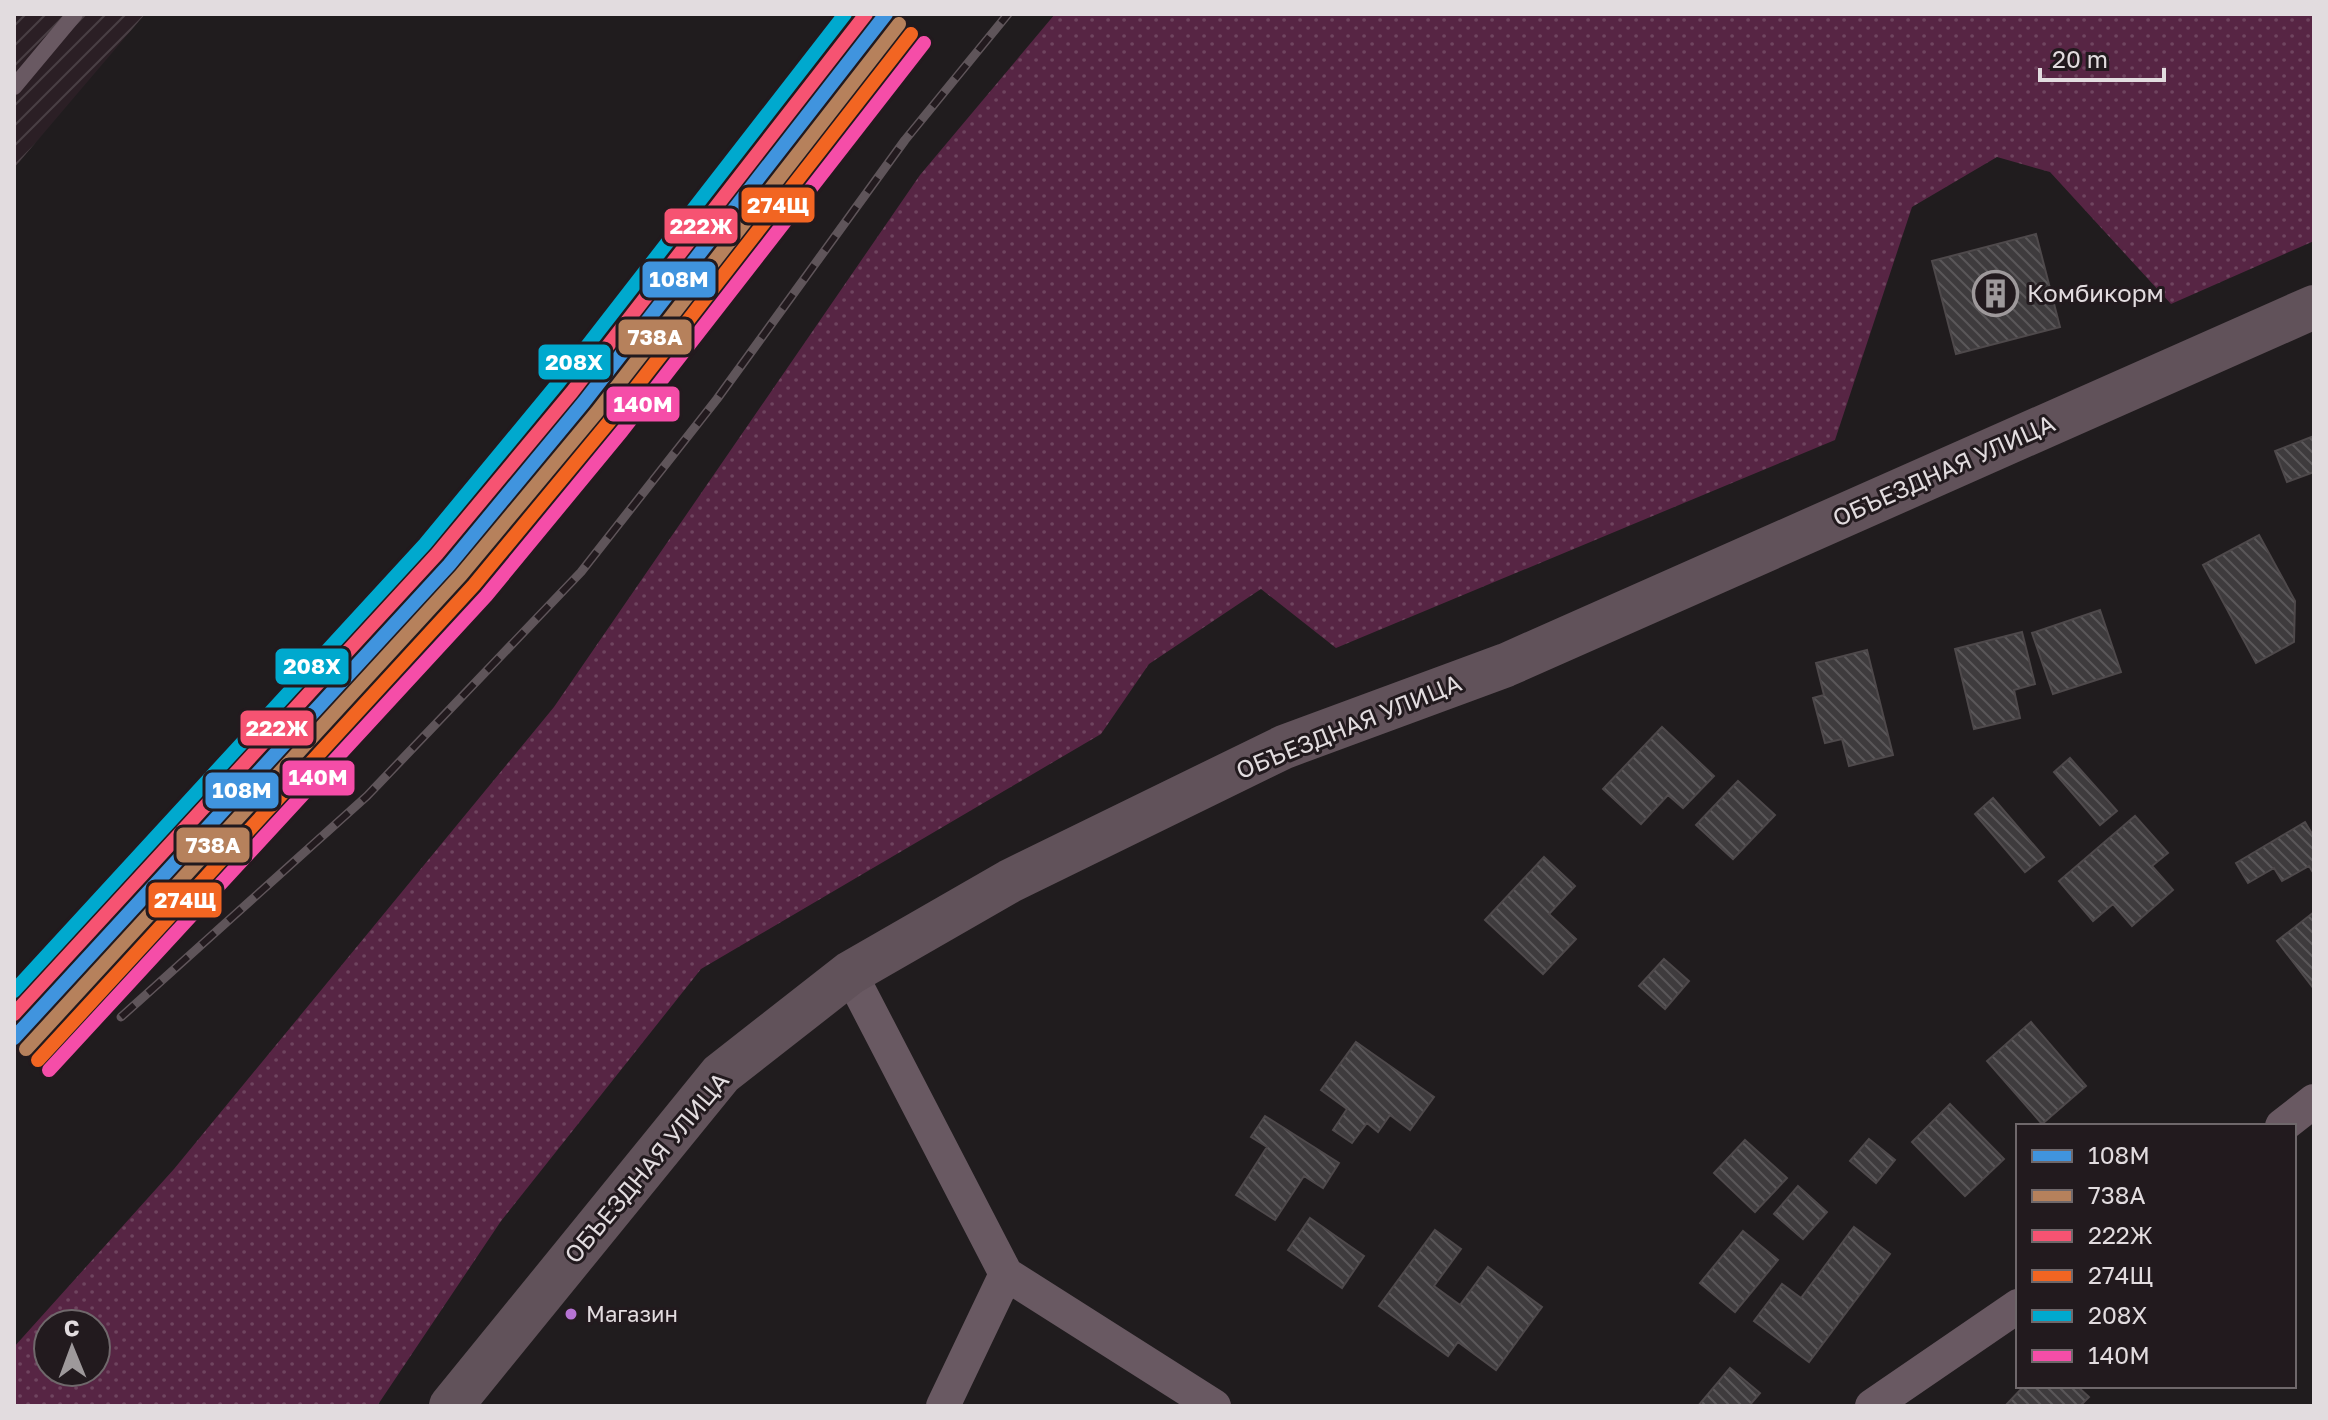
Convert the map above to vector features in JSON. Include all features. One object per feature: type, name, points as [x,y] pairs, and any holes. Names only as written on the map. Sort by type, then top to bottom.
[{"type":"street","name":"ОБЪЕЗДНАЯ УЛИЦА","points":[[451,1406],[721,1074],[850,973],[1010,881],[1284,747],[1506,665],[2314,307]]},
{"type":"street","points":[[850,973],[1006,1274],[1214,1406]]},
{"type":"street","points":[[943,1406],[1006,1274]]},
{"type":"street","points":[[1872,1406],[2016,1307]]},
{"type":"lane","points":[[14,87],[75,14]]},
{"type":"shaded area","points":[[14,14],[145,14],[14,168]]},
{"type":"shaded area","points":[[1055,14],[2314,14],[2314,241],[2171,304],[2050,172],[1997,157],[1912,207],[1835,440],[1336,648],[1261,589],[1149,664],[1101,734],[701,969],[501,1221],[377,1406],[14,1406],[14,1347],[32,1327],[32,1388],[112,1388],[112,1308],[49,1308],[174,1169],[554,707],[920,175]]},
{"type":"building","name":"Комбикорм","points":[[2036,234],[2060,327],[1956,354],[1932,261]]},
{"type":"building","points":[[2314,436],[2314,472],[2287,482],[2275,451]]},
{"type":"building","points":[[2259,535],[2295,601],[2294,642],[2256,663],[2203,565]]},
{"type":"building","points":[[2100,610],[2121,672],[2053,694],[2032,633]]},
{"type":"building","points":[[2022,632],[2035,684],[2014,690],[2020,718],[1974,729],[1955,649]]},
{"type":"building","points":[[1867,650],[1893,755],[1849,766],[1842,739],[1825,743],[1813,698],[1824,695],[1816,663]]},
{"type":"building","points":[[1662,727],[1714,776],[1683,808],[1668,795],[1641,824],[1603,789]]},
{"type":"building","points":[[2070,758],[2117,811],[2100,825],[2054,772]]},
{"type":"building","points":[[1738,781],[1775,815],[1733,859],[1696,825]]},
{"type":"building","points":[[1993,798],[2044,857],[2025,872],[1975,814]]},
{"type":"building","points":[[2135,816],[2168,853],[2152,866],[2173,890],[2132,926],[2113,904],[2093,921],[2059,881]]},
{"type":"building","points":[[2305,822],[2314,837],[2314,874],[2309,866],[2282,881],[2274,868],[2248,883],[2236,863]]},
{"type":"building","points":[[1544,857],[1575,886],[1549,914],[1576,939],[1543,974],[1485,920]]},
{"type":"building","points":[[2314,912],[2314,989],[2277,941]]},
{"type":"building","points":[[1664,959],[1689,981],[1665,1009],[1639,986]]},
{"type":"building","points":[[2031,1022],[2086,1086],[2042,1124],[1987,1061]]},
{"type":"building","points":[[1356,1042],[1434,1097],[1410,1130],[1390,1115],[1378,1132],[1367,1123],[1352,1143],[1333,1130],[1347,1109],[1321,1090]]},
{"type":"building","points":[[1950,1104],[2004,1159],[1965,1196],[1912,1142]]},
{"type":"building","points":[[1265,1116],[1339,1163],[1323,1188],[1304,1176],[1275,1220],[1236,1195],[1267,1147],[1251,1137]]},
{"type":"building","points":[[1869,1139],[1895,1160],[1876,1183],[1850,1161]]},
{"type":"building","points":[[1745,1140],[1787,1178],[1755,1212],[1714,1173]]},
{"type":"building","points":[[1798,1186],[1827,1212],[1803,1239],[1774,1214]]},
{"type":"building","points":[[1310,1218],[1364,1256],[1342,1288],[1288,1250]]},
{"type":"building","points":[[1854,1227],[1890,1254],[1809,1362],[1754,1321],[1782,1284],[1801,1298]]},
{"type":"building","points":[[1435,1230],[1461,1249],[1434,1286],[1460,1305],[1488,1267],[1542,1307],[1496,1370],[1458,1342],[1448,1356],[1379,1306]]},
{"type":"building","points":[[1743,1231],[1778,1260],[1735,1312],[1700,1283]]},
{"type":"building","points":[[1730,1368],[1760,1393],[1749,1406],[1698,1406]]},
{"type":"building","points":[[2022,1388],[2079,1388],[2089,1397],[2080,1406],[2005,1406]]},
{"type":"railway","points":[[121,1017],[367,796],[581,572],[717,399],[905,140],[1008,14]]},
{"type":"transit line","name":"208Х","points":[[14,991],[425,544],[559,382],[845,14]]},
{"type":"transit line","name":"222Ж","points":[[14,1014],[437,554],[572,392],[866,14]]},
{"type":"transit line","name":"108М","points":[[14,1038],[449,565],[584,402],[886,14]]},
{"type":"transit line","name":"738А","points":[[26,1049],[461,575],[597,412],[899,24]]},
{"type":"transit line","name":"274Щ","points":[[38,1060],[474,585],[609,422],[911,34]]},
{"type":"transit line","name":"140М","points":[[49,1070],[486,596],[622,431],[924,43]]},
{"type":"place","name":"Комбикорм","points":[[1996,294]]},
{"type":"place","name":"Магазин","points":[[571,1314]]}]
